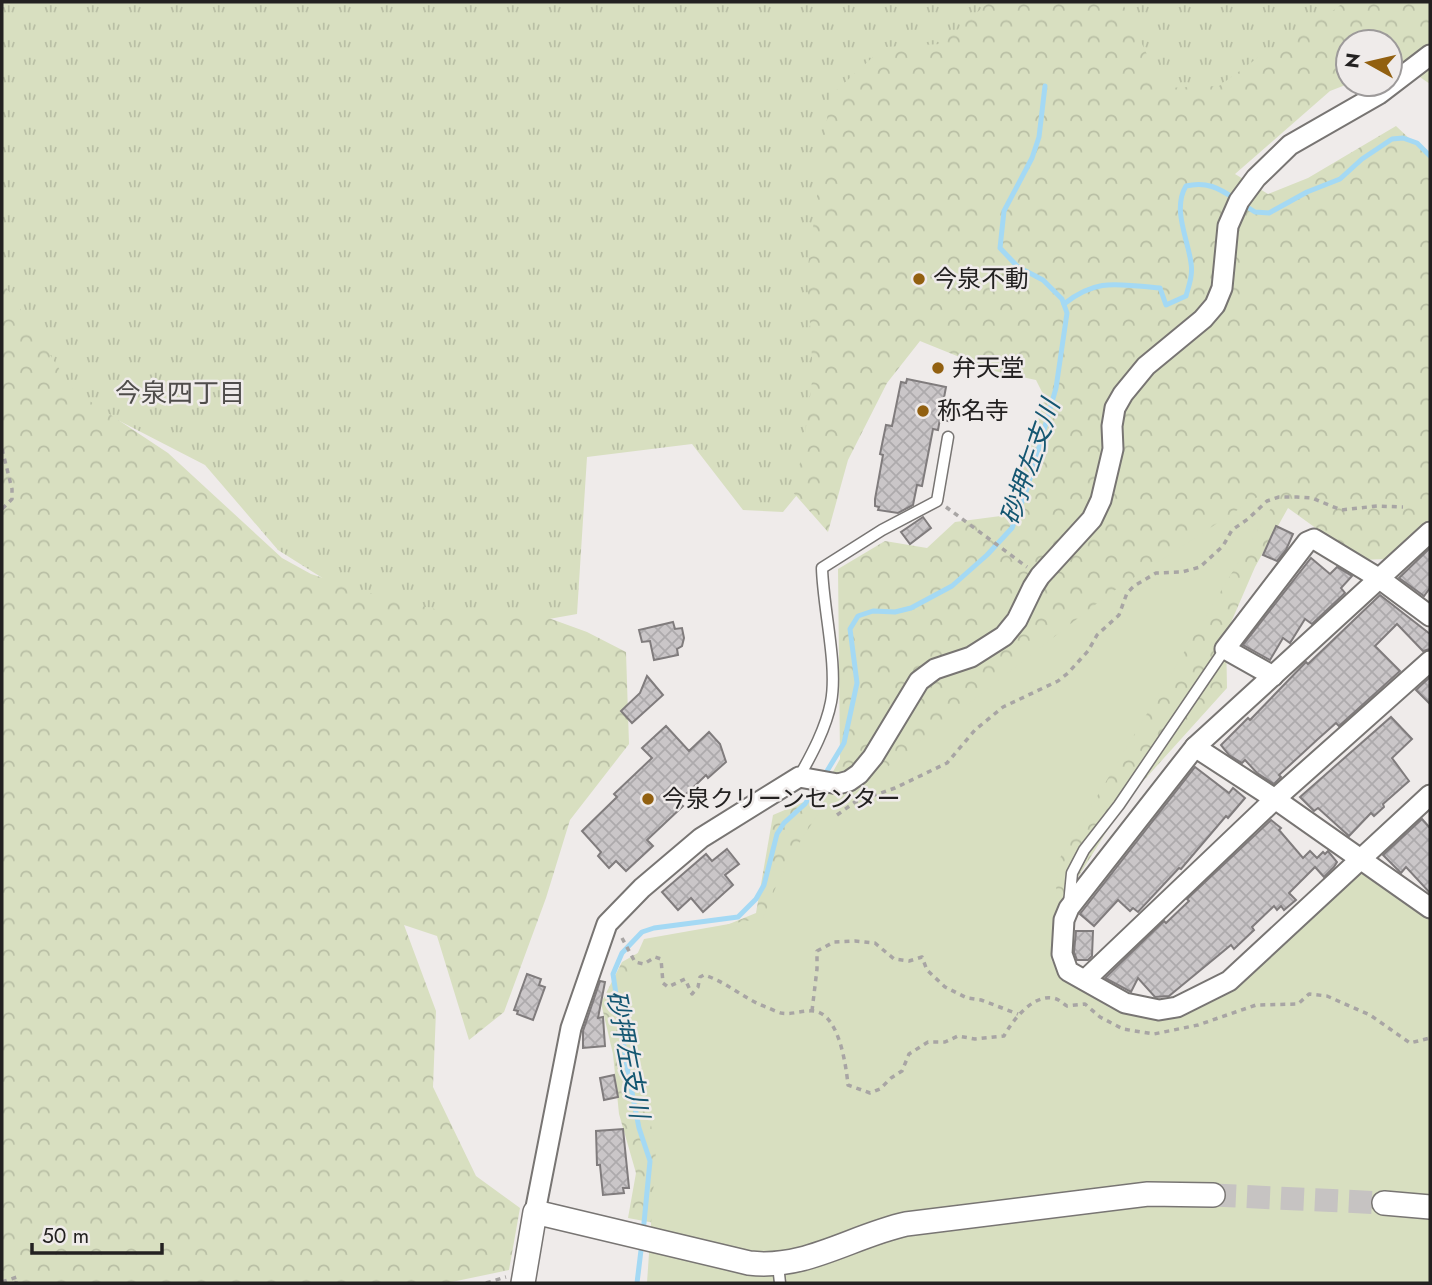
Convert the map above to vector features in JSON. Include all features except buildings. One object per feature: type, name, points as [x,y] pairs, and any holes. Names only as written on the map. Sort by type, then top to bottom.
[{"type":"street","points":[[523,1283],[571,1028],[607,924],[642,888],[701,838],[799,777],[838,784],[859,774],[873,757],[919,681],[934,669],[971,657],[1004,636],[1017,620],[1040,576],[1083,532],[1092,519],[1101,500],[1113,449],[1112,426],[1115,408],[1123,394],[1146,366],[1203,319],[1215,305],[1222,288],[1228,226],[1239,201],[1256,178],[1290,145],[1379,94],[1430,55]]},
{"type":"street","points":[[1430,532],[1195,747],[1069,908],[1065,920],[1063,960],[1068,971],[1125,1003],[1159,1010],[1177,1007],[1229,981],[1430,795]]},
{"type":"street","points":[[1273,676],[1225,649],[1307,542],[1314,539],[1380,579],[1430,616]]},
{"type":"street","points":[[1085,980],[1275,799],[1430,661]]},
{"type":"street","points":[[1195,747],[1275,799],[1430,908]]},
{"type":"street","points":[[535,1212],[749,1263],[779,1274],[806,1259],[887,1228],[906,1224],[1148,1194],[1213,1195]]},
{"type":"street","points":[[1384,1203],[1430,1207]]},
{"type":"lane","points":[[799,777],[818,741],[831,703],[832,678],[822,568],[882,530],[937,500],[948,438]]},
{"type":"lane","points":[[1069,908],[1068,895],[1072,873],[1084,850],[1119,805],[1225,649]]},
{"type":"path","points":[[2,449],[12,499],[2,509]]},
{"type":"path","points":[[837,815],[855,802],[895,788],[947,763],[975,730],[1003,707],[1058,681],[1068,673],[1097,635],[1119,615],[1127,593],[1134,586],[1156,573],[1182,572],[1200,567],[1223,546],[1232,530],[1267,502],[1279,497],[1297,497],[1312,498],[1332,504],[1341,510],[1377,506],[1403,507]]},
{"type":"path","points":[[937,500],[1040,576]]},
{"type":"path","points":[[620,911],[622,941],[632,958],[639,964],[644,964],[659,957],[663,963],[665,985],[668,987],[685,979],[692,994],[700,977],[704,975],[733,988],[749,1000],[780,1013],[812,1011],[825,1015],[843,1052],[848,1085],[870,1093],[880,1089],[902,1071],[907,1057],[928,1042],[945,1042],[958,1036],[975,1039],[1004,1036],[1018,1014],[1042,998],[1056,998],[1067,1006],[1085,1004],[1100,1017],[1124,1029],[1154,1034],[1198,1025],[1255,1005],[1297,1004],[1309,994],[1327,996],[1370,1015],[1410,1043],[1430,1038]]},
{"type":"path","points":[[812,1011],[817,951],[834,942],[855,941],[875,943],[894,959],[909,961],[922,957],[927,970],[946,987],[967,998],[981,1000],[1018,1014]]},
{"type":"path","points":[[2,1282],[17,1277],[16,1283]]},
{"type":"green space","points":[[2,2],[1371,2],[1261,86],[1063,137],[830,455],[783,512],[743,510],[692,444],[587,457],[577,614],[492,629],[378,613],[278,550],[205,465],[71,396],[2,287]]},
{"type":"green space","points":[[989,2],[1122,2],[1163,88],[1219,86],[1267,51],[1344,2],[1430,2],[1430,84],[1404,66],[1404,28],[1334,28],[1334,89],[1235,174],[1268,194],[1308,178],[1396,126],[1430,158],[1430,519],[1386,559],[1360,560],[1288,508],[1255,567],[1226,634],[1227,688],[1127,799],[1051,920],[1050,959],[1089,1001],[1133,1021],[1210,1006],[1318,912],[1430,1283],[681,1228],[628,1218],[636,1173],[619,1114],[613,1054],[601,1003],[622,962],[652,945],[717,929],[756,913],[773,815],[820,795],[840,759],[838,569],[885,541],[927,548],[955,522],[1008,515],[1045,398],[1036,380],[994,371],[920,341],[887,383],[848,460],[828,532],[791,490],[802,457],[813,374],[807,274],[830,96],[884,47],[941,44]]},
{"type":"green space","points":[[2,281],[73,390],[168,453],[282,558],[311,574],[389,599],[476,618],[532,612],[587,632],[626,652],[629,744],[570,820],[546,898],[504,1012],[469,1040],[437,936],[404,925],[436,1011],[433,1087],[476,1176],[520,1208],[509,1270],[447,1283],[2,1283]]},
{"type":"green space","points":[[1291,475],[1058,861],[1051,971],[1110,1008],[1148,1018],[1180,1012],[1226,993],[1360,868],[1430,911],[1430,1283],[647,1283],[656,1150],[621,991],[644,939],[763,918],[785,865],[827,800],[877,775],[1109,594]]},
{"type":"waterway","name":"砂押左支川","points":[[824,776],[844,743],[857,683],[850,629],[858,616],[873,611],[895,612],[911,608],[952,586],[1012,528],[1027,489],[1056,388],[1067,313],[1062,299],[1043,280],[1018,267],[1000,248],[1004,211],[1032,158],[1039,137],[1045,86]]},
{"type":"waterway","points":[[1244,205],[1255,212],[1269,213],[1307,192],[1340,179],[1362,159],[1392,139],[1403,138],[1417,143],[1430,156]]},
{"type":"waterway","points":[[1064,304],[1076,295],[1109,285],[1160,288],[1166,305],[1186,296],[1191,267],[1180,204],[1186,186],[1212,186],[1235,199]]},
{"type":"waterway","name":"砂押左支川","points":[[643,1233],[650,1161],[639,1128],[613,974],[622,953],[642,932],[738,917],[756,899],[764,885],[777,834],[784,823],[805,804],[818,784]]},
{"type":"waterway","name":"砂押左支川","points":[[637,1283],[642,1242]]},
{"type":"tunnel","points":[[1213,1195],[1384,1203]]},
{"type":"place","name":"今泉不動","points":[[919,279]]},
{"type":"place","name":"弁天堂","points":[[938,368]]},
{"type":"place","name":"称名寺","points":[[923,411]]},
{"type":"place","name":"今泉クリーンセンター","points":[[648,799]]},
{"type":"district","name":"今泉四丁目","points":[[180,393]]}]
